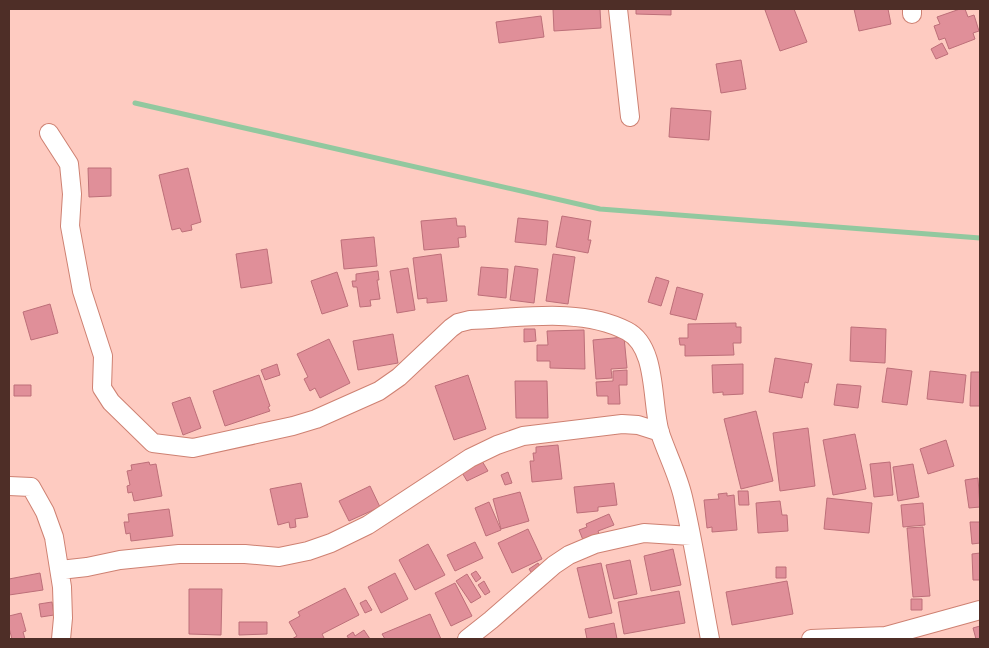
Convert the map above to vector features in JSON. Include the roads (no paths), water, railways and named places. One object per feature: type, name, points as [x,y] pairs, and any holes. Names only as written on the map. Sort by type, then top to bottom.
[{"type":"street","points":[[618,9],[630,117]]},
{"type":"street","points":[[48,133],[69,164],[72,194],[70,226],[82,291],[103,356],[102,388],[111,402],[153,443],[194,448],[316,419],[379,391],[399,377],[458,323],[470,320],[568,316],[601,321],[629,332],[645,351],[650,369],[660,432],[683,495],[710,639]]},
{"type":"street","points":[[60,570],[120,560],[179,554],[245,554],[279,557],[308,551],[332,543],[368,525],[470,458],[497,445],[523,436],[622,424],[638,425],[660,432]]},
{"type":"street","points":[[9,486],[31,487],[45,512],[54,537],[62,587],[63,618],[61,639]]},
{"type":"street","points":[[467,639],[554,565],[570,555],[595,544],[644,533],[691,536]]},
{"type":"street","points":[[811,639],[886,636],[980,610]]},
{"type":"waterway","points":[[135,103],[600,209],[980,238]]}]
